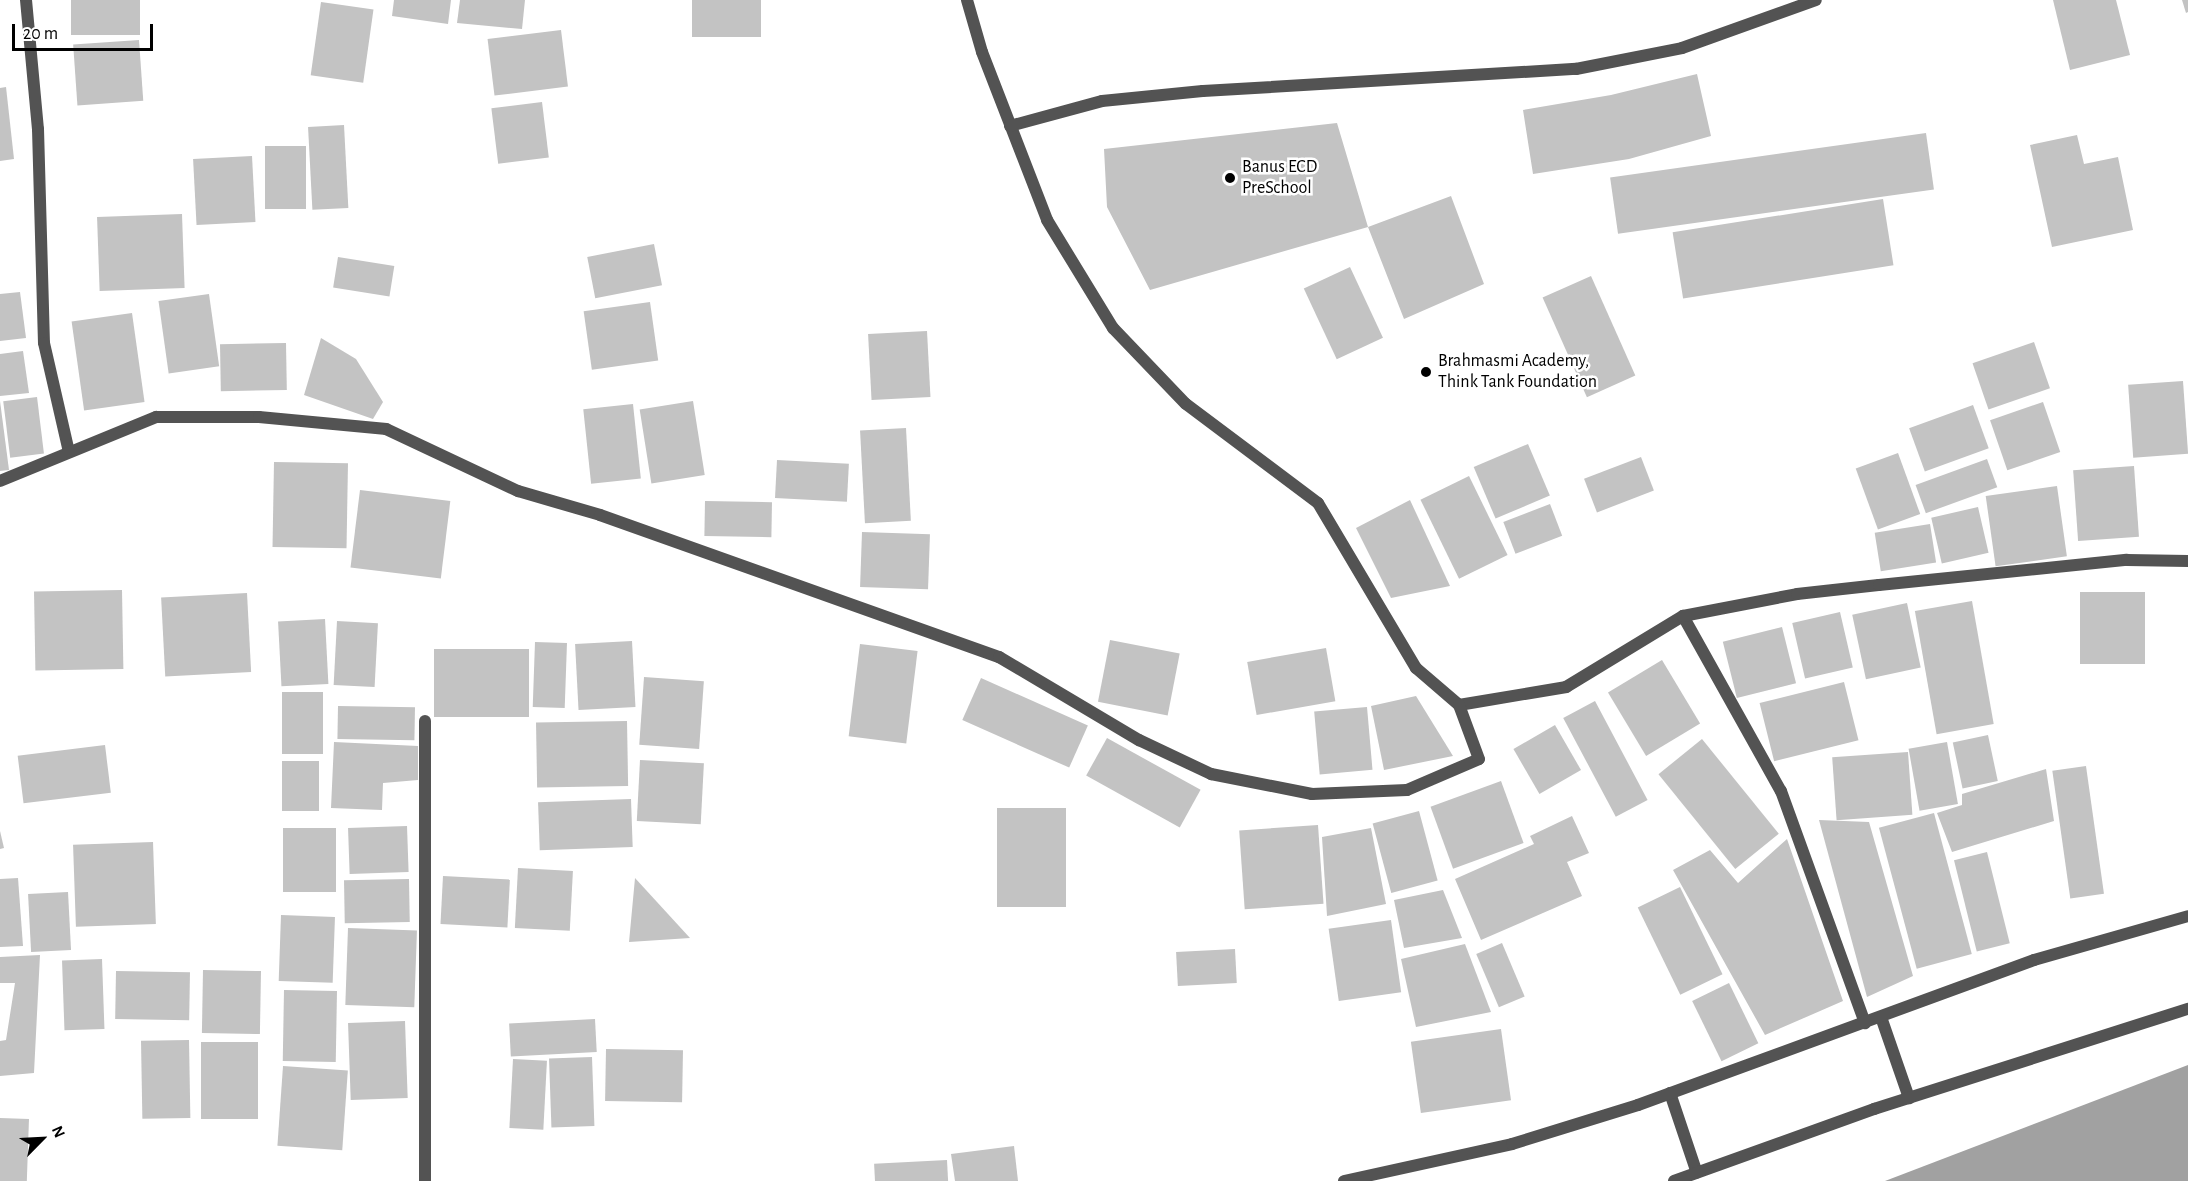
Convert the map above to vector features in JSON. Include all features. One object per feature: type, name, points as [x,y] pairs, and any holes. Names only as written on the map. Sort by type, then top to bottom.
[{"type":"street","points":[[26,0],[38,129],[44,343],[69,452]]},
{"type":"street","points":[[0,481],[156,417],[259,417],[386,429],[518,490],[600,515],[999,657],[1139,740],[1211,774],[1261,786],[1312,794],[1407,790],[1479,759],[1459,705],[1416,668],[1317,503],[1186,404],[1113,328],[1047,220],[1010,126],[967,0]]},
{"type":"street","points":[[1010,126],[1102,101],[1576,69],[1682,48],[1816,0]]},
{"type":"street","points":[[1459,705],[1566,687],[1683,616],[1797,594],[2127,560],[2188,561]]},
{"type":"street","points":[[1683,616],[1781,791],[1865,1023]]},
{"type":"street","points":[[425,721],[425,1181]]},
{"type":"street","points":[[1344,1181],[1512,1144],[1670,1093],[2034,960],[2188,916]]},
{"type":"street","points":[[1674,1181],[1909,1098],[2188,1009]]},
{"type":"street","points":[[1881,1017],[1909,1098]]},
{"type":"street","points":[[1670,1093],[1696,1173]]},
{"type":"shaded area","points":[[2188,1065],[2188,1181],[1885,1181]]},
{"type":"building","points":[[71,0],[140,0],[140,35],[71,35]]},
{"type":"building","points":[[394,0],[451,0],[448,24],[392,16]]},
{"type":"building","points":[[460,0],[525,0],[522,29],[457,23]]},
{"type":"building","points":[[692,0],[761,0],[761,37],[692,37]]},
{"type":"building","points":[[2053,0],[2116,0],[2130,55],[2070,70]]},
{"type":"building","points":[[2182,0],[2188,0],[2188,12],[2186,13]]},
{"type":"building","points":[[321,2],[373,9],[363,83],[311,75]]},
{"type":"building","points":[[561,30],[568,87],[494,96],[488,39]]},
{"type":"building","points":[[139,40],[143,101],[77,105],[73,45]]},
{"type":"building","points":[[1697,74],[1711,136],[1629,159],[1533,174],[1523,110],[1611,95]]},
{"type":"building","points":[[6,87],[14,159],[0,161],[0,88]]},
{"type":"building","points":[[542,102],[549,158],[498,164],[491,108]]},
{"type":"building","name":"Banus ECD PreSchool","points":[[1337,123],[1368,227],[1150,290],[1107,207],[1104,149]]},
{"type":"building","points":[[344,125],[348,208],[312,210],[308,127]]},
{"type":"building","points":[[1926,133],[1934,189],[1618,234],[1610,177]]},
{"type":"building","points":[[2077,135],[2084,164],[2118,157],[2133,230],[2052,247],[2030,145]]},
{"type":"building","points":[[265,146],[306,146],[306,209],[265,209]]},
{"type":"building","points":[[252,156],[255,222],[197,225],[193,159]]},
{"type":"building","points":[[1451,196],[1484,284],[1404,319],[1368,227]]},
{"type":"building","points":[[1883,199],[1893,265],[1683,298],[1673,232]]},
{"type":"building","points":[[182,214],[185,288],[100,291],[97,217]]},
{"type":"building","points":[[654,244],[662,285],[595,298],[587,257]]},
{"type":"building","points":[[338,257],[394,266],[389,297],[333,288]]},
{"type":"building","points":[[1350,267],[1383,338],[1337,359],[1304,289]]},
{"type":"building","points":[[1591,276],[1635,376],[1587,397],[1543,298]]},
{"type":"building","points":[[20,292],[26,338],[0,341],[0,294]]},
{"type":"building","points":[[209,294],[219,366],[169,373],[158,301]]},
{"type":"building","points":[[650,302],[658,360],[592,370],[584,311]]},
{"type":"building","points":[[132,313],[145,402],[84,411],[72,321]]},
{"type":"building","points":[[927,331],[930,397],[872,400],[868,334]]},
{"type":"building","points":[[321,338],[356,359],[383,402],[373,419],[304,395]]},
{"type":"building","points":[[2034,342],[2050,388],[1988,409],[1973,363]]},
{"type":"building","points":[[286,343],[287,390],[221,391],[220,344]]},
{"type":"building","points":[[23,351],[29,393],[0,396],[0,354]]},
{"type":"building","points":[[2183,381],[2188,454],[2133,458],[2128,385]]},
{"type":"building","points":[[37,397],[44,454],[10,458],[3,401]]},
{"type":"building","points":[[0,401],[9,470],[0,471]]},
{"type":"building","points":[[693,401],[705,475],[651,484],[640,409]]},
{"type":"building","points":[[2043,402],[2060,452],[2007,470],[1990,420]]},
{"type":"building","points":[[633,404],[641,479],[591,484],[583,409]]},
{"type":"building","points":[[1973,405],[1989,448],[1925,471],[1909,428]]},
{"type":"building","points":[[906,428],[911,521],[865,523],[860,430]]},
{"type":"building","name":"Brahmasmi Academy, Think Tank Foundation","points":[[1528,444],[1550,496],[1496,519],[1474,467]]},
{"type":"building","points":[[1898,453],[1920,514],[1878,529],[1856,468]]},
{"type":"building","points":[[1641,457],[1654,491],[1597,512],[1584,479]]},
{"type":"building","points":[[1987,459],[1997,487],[1926,513],[1916,485]]},
{"type":"building","points":[[777,460],[849,464],[847,502],[775,498]]},
{"type":"building","points":[[274,462],[348,463],[347,548],[273,547]]},
{"type":"building","points":[[2134,466],[2139,537],[2078,541],[2073,470]]},
{"type":"building","points":[[1469,476],[1508,555],[1459,579],[1420,500]]},
{"type":"building","points":[[2057,486],[2067,556],[1996,566],[1986,496]]},
{"type":"building","points":[[360,490],[450,501],[441,579],[350,567]]},
{"type":"building","points":[[1410,500],[1450,586],[1391,598],[1356,528]]},
{"type":"building","points":[[705,501],[772,502],[771,537],[704,536]]},
{"type":"building","points":[[1550,504],[1562,536],[1516,554],[1503,522]]},
{"type":"building","points":[[1978,507],[1989,553],[1942,564],[1931,518]]},
{"type":"building","points":[[1930,524],[1936,563],[1881,571],[1875,533]]},
{"type":"building","points":[[862,532],[930,534],[928,589],[860,587]]},
{"type":"building","points":[[122,590],[123,669],[35,671],[34,592]]},
{"type":"building","points":[[2080,592],[2145,592],[2145,664],[2080,664]]},
{"type":"building","points":[[247,593],[251,672],[165,676],[161,598]]},
{"type":"building","points":[[1972,601],[1994,724],[1937,734],[1915,611]]},
{"type":"building","points":[[1907,603],[1921,668],[1866,679],[1852,615]]},
{"type":"building","points":[[1840,612],[1853,668],[1805,679],[1792,623]]},
{"type":"building","points":[[325,619],[328,684],[281,686],[278,621]]},
{"type":"building","points":[[337,621],[378,623],[375,687],[334,685]]},
{"type":"building","points":[[1782,627],[1796,683],[1737,698],[1723,642]]},
{"type":"building","points":[[1110,640],[1180,654],[1168,715],[1098,702]]},
{"type":"building","points":[[632,641],[635,707],[579,710],[575,644]]},
{"type":"building","points":[[535,642],[567,643],[565,708],[533,707]]},
{"type":"building","points":[[860,644],[918,651],[906,743],[849,736]]},
{"type":"building","points":[[1326,648],[1335,701],[1257,715],[1247,662]]},
{"type":"building","points":[[434,649],[529,649],[529,717],[434,717]]},
{"type":"building","points":[[1662,660],[1700,723],[1646,756],[1608,692]]},
{"type":"building","points":[[644,677],[704,681],[699,749],[639,745]]},
{"type":"building","points":[[981,678],[1088,726],[1069,768],[962,720]]},
{"type":"building","points":[[1844,682],[1859,740],[1774,761],[1760,703]]},
{"type":"building","points":[[282,692],[323,692],[323,754],[282,754]]},
{"type":"building","points":[[1416,696],[1453,756],[1384,770],[1371,706]]},
{"type":"building","points":[[1595,701],[1648,800],[1616,817],[1563,718]]},
{"type":"building","points":[[338,706],[415,707],[414,740],[337,739]]},
{"type":"building","points":[[1367,707],[1372,770],[1320,774],[1314,712]]},
{"type":"building","points":[[627,721],[628,786],[537,788],[536,723]]},
{"type":"building","points":[[1555,725],[1581,770],[1539,794],[1513,749]]},
{"type":"building","points":[[1988,735],[1998,781],[1963,788],[1953,742]]},
{"type":"building","points":[[1107,738],[1201,790],[1180,827],[1086,776]]},
{"type":"building","points":[[1702,739],[1779,834],[1735,869],[1658,774]]},
{"type":"building","points":[[334,742],[418,746],[418,780],[383,783],[382,810],[331,808]]},
{"type":"building","points":[[1947,742],[1958,804],[1920,811],[1909,749]]},
{"type":"building","points":[[105,745],[111,793],[24,803],[18,756]]},
{"type":"building","points":[[1908,752],[1912,815],[1837,820],[1832,757]]},
{"type":"building","points":[[640,760],[704,763],[701,824],[637,821]]},
{"type":"building","points":[[282,761],[319,761],[319,811],[282,811]]},
{"type":"building","points":[[2086,766],[2104,894],[2070,898],[2052,771]]},
{"type":"building","points":[[2046,769],[2054,821],[1952,852],[1937,813],[1962,805],[1962,794]]},
{"type":"building","points":[[1501,781],[1524,843],[1453,869],[1431,807]]},
{"type":"building","points":[[631,799],[633,847],[540,850],[538,802]]},
{"type":"building","points":[[997,808],[1066,808],[1066,907],[997,907]]},
{"type":"building","points":[[1419,811],[1438,881],[1391,893],[1373,823]]},
{"type":"building","points":[[1934,813],[1972,954],[1917,969],[1879,828]]},
{"type":"building","points":[[1572,816],[1589,853],[1567,862],[1582,896],[1481,940],[1455,879],[1534,844],[1530,836]]},
{"type":"building","points":[[1819,820],[1869,822],[1913,976],[1867,997]]},
{"type":"building","points":[[1318,825],[1324,904],[1245,909],[1239,831]]},
{"type":"building","points":[[407,826],[409,872],[350,874],[348,828]]},
{"type":"building","points":[[283,828],[336,828],[336,892],[283,892]]},
{"type":"building","points":[[1371,828],[1386,904],[1327,916],[1322,837]]},
{"type":"building","points":[[0,831],[4,848],[0,849]]},
{"type":"building","points":[[1787,839],[1843,1001],[1765,1035],[1673,870],[1710,850],[1738,883]]},
{"type":"building","points":[[153,842],[156,924],[76,927],[73,845]]},
{"type":"building","points":[[1987,852],[2010,943],[1977,951],[1954,860]]},
{"type":"building","points":[[518,868],[573,871],[570,931],[515,928]]},
{"type":"building","points":[[443,876],[510,880],[507,927],[440,924]]},
{"type":"building","points":[[18,878],[23,946],[0,947],[0,879]]},
{"type":"building","points":[[635,878],[690,938],[629,942]]},
{"type":"building","points":[[409,879],[410,922],[345,923],[344,880]]},
{"type":"building","points":[[1680,887],[1723,974],[1680,995],[1638,908]]},
{"type":"building","points":[[1443,890],[1462,938],[1404,948],[1394,900]]},
{"type":"building","points":[[68,892],[71,950],[31,952],[28,894]]},
{"type":"building","points":[[281,915],[335,917],[333,983],[279,981]]},
{"type":"building","points":[[1391,920],[1401,992],[1339,1001],[1329,929]]},
{"type":"building","points":[[348,928],[417,930],[414,1007],[345,1005]]},
{"type":"building","points":[[1502,943],[1525,996],[1499,1007],[1476,954]]},
{"type":"building","points":[[1465,944],[1491,1012],[1416,1027],[1401,959]]},
{"type":"building","points":[[1235,949],[1237,983],[1178,986],[1176,952]]},
{"type":"building","points":[[40,955],[34,1073],[0,1076],[0,1041],[6,1040],[15,983],[0,983],[0,957]]},
{"type":"building","points":[[102,959],[104,1029],[64,1030],[62,960]]},
{"type":"building","points":[[203,970],[261,971],[260,1034],[202,1033]]},
{"type":"building","points":[[116,971],[190,972],[189,1020],[115,1019]]},
{"type":"building","points":[[1729,983],[1758,1043],[1722,1061],[1692,1001]]},
{"type":"building","points":[[284,990],[337,991],[336,1062],[283,1061]]},
{"type":"building","points":[[595,1019],[597,1052],[511,1056],[509,1024]]},
{"type":"building","points":[[405,1021],[408,1098],[351,1100],[348,1023]]},
{"type":"building","points":[[1501,1029],[1511,1100],[1421,1113],[1411,1042]]},
{"type":"building","points":[[189,1040],[190,1118],[142,1119],[141,1041]]},
{"type":"building","points":[[201,1042],[258,1042],[258,1119],[201,1119]]},
{"type":"building","points":[[606,1049],[683,1050],[682,1102],[605,1101]]},
{"type":"building","points":[[592,1057],[594,1126],[551,1127],[549,1059]]},
{"type":"building","points":[[513,1059],[547,1061],[543,1130],[509,1128]]},
{"type":"building","points":[[283,1066],[348,1071],[342,1150],[277,1146]]},
{"type":"building","points":[[0,1118],[29,1119],[27,1181],[0,1181]]},
{"type":"building","points":[[1014,1146],[1018,1181],[955,1181],[951,1154]]},
{"type":"building","points":[[947,1160],[948,1181],[875,1181],[874,1164]]},
{"type":"place","name":"Banus ECD PreSchool","points":[[1230,178]]},
{"type":"place","name":"Brahmasmi Academy, Think Tank Foundation","points":[[1426,372]]}]
